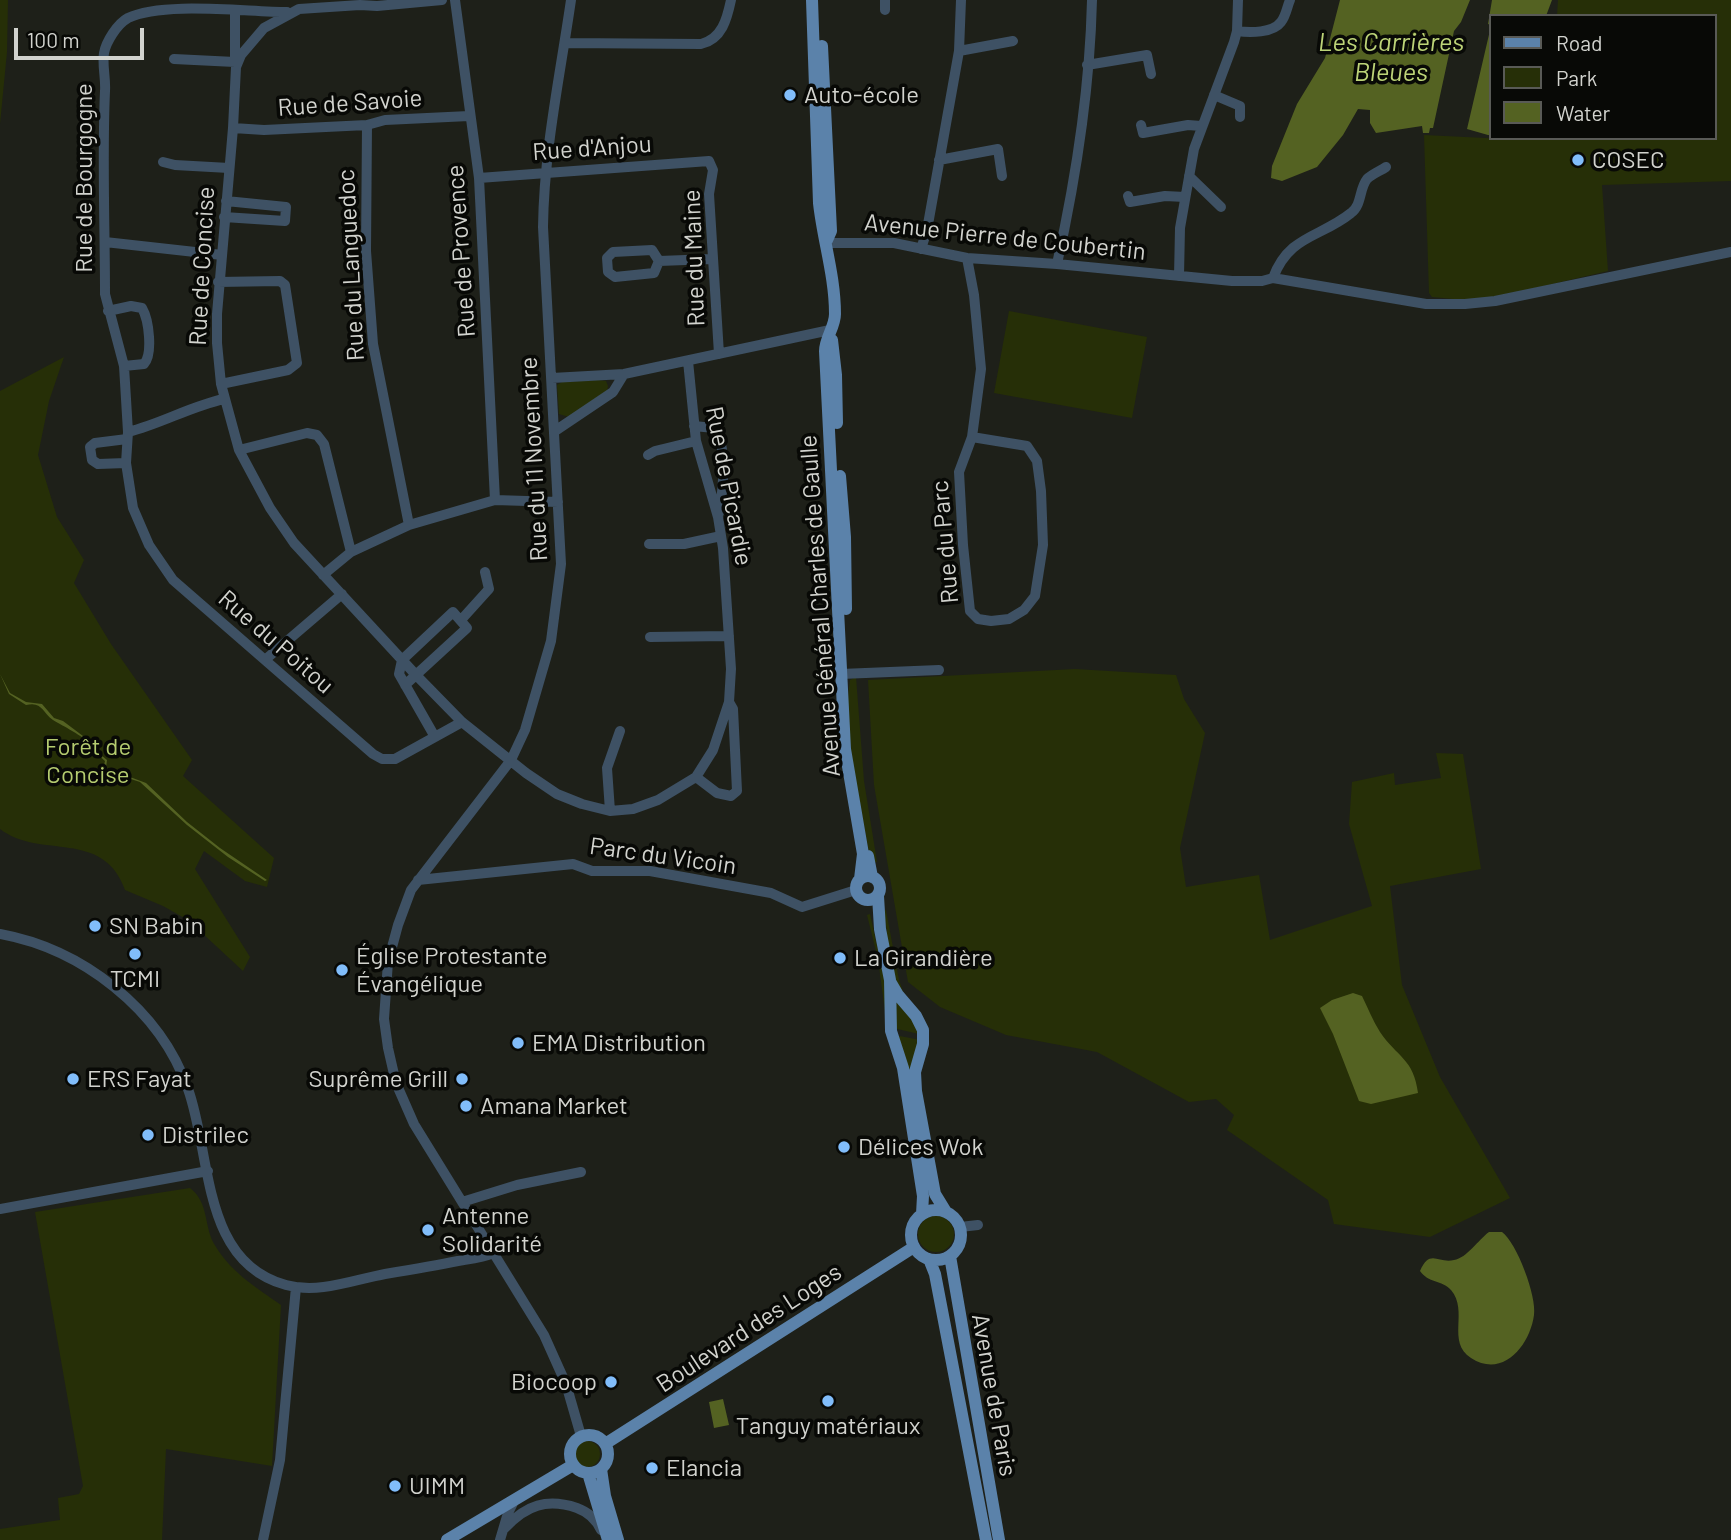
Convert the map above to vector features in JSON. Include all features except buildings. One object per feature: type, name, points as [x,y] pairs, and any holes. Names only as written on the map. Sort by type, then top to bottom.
[{"type":"main road","name":"Avenue Général Charles de Gaulle","points":[[812,0],[819,203],[826,243]]},
{"type":"main road","name":"Avenue Général Charles de Gaulle","points":[[820,0],[831,231],[821,256],[830,330],[825,351],[844,673],[845,749],[863,854],[863,887],[880,885],[878,896]]},
{"type":"main road","points":[[863,887],[872,900],[878,896]]},
{"type":"main road","points":[[863,887],[880,929]]},
{"type":"main road","points":[[878,896],[880,929],[890,980],[891,1031],[905,1078],[923,1196],[922,1214],[912,1228],[914,1247],[929,1259],[940,1260],[950,1256],[959,1247],[960,1227],[952,1215],[946,1212],[934,1210],[922,1214]]},
{"type":"main road","points":[[890,980],[923,1030],[923,1044],[915,1077],[935,1194],[946,1212]]},
{"type":"main road","name":"Boulevard des Loges","points":[[605,1444],[914,1247]]},
{"type":"main road","name":"Avenue de Paris","points":[[950,1256],[999,1540]]},
{"type":"main road","name":"Avenue de Paris","points":[[929,1259],[935,1275],[986,1540]]},
{"type":"main road","points":[[601,1469],[588,1473],[573,1465],[570,1449],[576,1439],[581,1436],[597,1437],[605,1444],[608,1457],[601,1469],[605,1496],[618,1540]]},
{"type":"main road","points":[[447,1540],[573,1465]]},
{"type":"main road","points":[[588,1473],[606,1540]]},
{"type":"street","name":"Rue de Concise","points":[[442,0],[385,2],[289,12],[264,28],[235,64],[233,128],[218,282],[216,343],[224,399],[239,450],[270,508],[295,543],[416,675],[462,722],[511,760]]},
{"type":"street","name":"Rue de Provence","points":[[455,0],[479,178],[495,500]]},
{"type":"street","name":"Rue du 11 Novembre","points":[[571,0],[554,100],[543,227],[561,564],[551,641],[525,730],[511,760],[418,880],[405,906],[388,962],[384,998],[388,1048],[396,1083],[414,1124],[554,1354],[574,1406],[581,1436]]},
{"type":"street","points":[[565,43],[709,42],[726,23],[731,0]]},
{"type":"street","points":[[922,248],[959,51],[961,0]]},
{"type":"street","points":[[1057,264],[1080,132],[1092,0]]},
{"type":"street","points":[[1179,276],[1180,228],[1189,176],[1201,126],[1237,31],[1238,0]]},
{"type":"street","points":[[1237,31],[1250,33],[1275,27],[1281,23],[1290,0]]},
{"type":"street","name":"Rue de Bourgogne","points":[[124,366],[105,294],[102,136],[106,87],[104,53],[113,34],[124,20],[143,12],[216,5],[236,12],[289,12]]},
{"type":"street","points":[[174,59],[235,64],[236,12]]},
{"type":"street","points":[[959,51],[1013,41]]},
{"type":"street","points":[[1087,65],[1147,55],[1151,74]]},
{"type":"street","points":[[1214,95],[1240,106],[1240,117]]},
{"type":"street","name":"Rue de Savoie","points":[[233,128],[264,130],[367,125],[385,120],[469,116]]},
{"type":"street","name":"Rue du Languedoc","points":[[367,125],[366,251],[373,344],[409,525]]},
{"type":"street","points":[[1141,125],[1143,134],[1188,125],[1201,126]]},
{"type":"street","points":[[939,160],[998,149],[1002,176]]},
{"type":"street","name":"Rue d'Anjou","points":[[479,178],[709,161]]},
{"type":"street","name":"Rue du Maine","points":[[709,161],[713,170],[709,194],[719,354]]},
{"type":"street","points":[[163,162],[229,168]]},
{"type":"street","points":[[1273,278],[1278,265],[1300,242],[1352,213],[1359,204],[1367,180],[1385,167]]},
{"type":"street","points":[[1189,176],[1221,207]]},
{"type":"street","points":[[1128,196],[1130,202],[1165,196],[1185,197]]},
{"type":"street","points":[[224,217],[285,221],[286,207],[226,201]]},
{"type":"street","points":[[105,242],[222,255]]},
{"type":"street","name":"Avenue Pierre de Coubertin","points":[[826,243],[874,242],[922,248],[967,258],[1246,282],[1273,278],[1426,304],[1465,304],[1508,298],[1731,252]]},
{"type":"street","points":[[652,250],[659,261],[654,273],[615,277],[608,272],[607,258],[613,252],[652,250]]},
{"type":"street","name":"Rue du Parc","points":[[967,258],[974,295],[981,369],[972,438],[959,472],[962,545],[970,611],[978,619],[1009,619],[1024,610],[1035,596],[1037,586],[1043,545],[1037,461],[1027,446],[972,438]]},
{"type":"street","points":[[659,261],[712,259]]},
{"type":"street","points":[[218,282],[280,281],[285,285],[297,363],[288,370],[221,384]]},
{"type":"street","points":[[108,311],[131,306],[142,308],[146,315],[148,360],[144,364],[124,366]]},
{"type":"street","points":[[552,378],[624,374],[830,330]]},
{"type":"street","name":"Rue de Picardie","points":[[511,760],[557,794],[610,811],[633,808],[658,800],[696,777],[713,750],[729,702],[729,636],[721,536],[696,441],[688,361]]},
{"type":"street","name":"Rue du Poitou","points":[[124,366],[128,435],[126,463],[134,508],[149,545],[173,580],[383,760],[395,759],[462,722]]},
{"type":"street","points":[[555,431],[613,392],[624,374]]},
{"type":"street","points":[[126,463],[98,464],[92,460],[90,447],[95,443],[128,435],[201,404],[224,399]]},
{"type":"street","points":[[694,426],[715,428],[720,436],[723,485],[718,517]]},
{"type":"street","points":[[239,450],[307,432],[317,435],[324,444],[351,552]]},
{"type":"street","points":[[648,455],[696,441]]},
{"type":"street","points":[[323,575],[351,552],[409,525],[495,500],[558,502]]},
{"type":"street","points":[[649,544],[684,544],[721,536]]},
{"type":"street","points":[[461,620],[489,589],[485,572]]},
{"type":"street","points":[[265,659],[342,594]]},
{"type":"street","points":[[405,685],[467,628],[453,612],[402,660],[399,674],[405,685],[435,737]]},
{"type":"street","points":[[650,637],[729,636]]},
{"type":"street","points":[[844,673],[939,670]]},
{"type":"street","name":"Rue de Picardie","points":[[696,777],[725,796],[731,796],[737,791],[733,709],[729,702]]},
{"type":"street","points":[[610,811],[607,768],[621,731]]},
{"type":"street","name":"Parc du Vicoin","points":[[418,880],[573,864],[592,871],[650,871],[771,893],[802,907],[863,887]]},
{"type":"street","points":[[0,934],[43,946],[85,967],[113,985],[139,1010],[166,1046],[188,1086],[200,1129],[219,1224],[238,1255],[270,1279],[296,1287],[319,1288],[494,1253]]},
{"type":"street","points":[[0,1209],[208,1171]]},
{"type":"street","points":[[462,1202],[517,1185],[581,1172]]},
{"type":"street","points":[[960,1227],[978,1225]]},
{"type":"street","points":[[263,1540],[280,1460],[296,1287]]},
{"type":"street","points":[[500,1540],[515,1499]]},
{"type":"street","points":[[505,1528],[515,1517],[531,1507],[561,1503],[585,1511],[596,1520],[606,1540]]},
{"type":"green space","points":[[0,0],[8,0],[7,52],[0,124]]},
{"type":"green space","name":"COSEC","points":[[1558,0],[1731,0],[1731,181],[1602,185],[1608,271],[1497,297],[1464,300],[1432,297],[1429,293],[1424,135],[1490,140],[1717,140],[1717,14],[1557,14]]},
{"type":"green space","points":[[1009,311],[1147,337],[1132,418],[994,393]]},
{"type":"green space","name":"Forêt de Concise","points":[[64,357],[49,401],[38,455],[57,517],[84,560],[74,583],[111,644],[192,760],[183,776],[274,858],[267,887],[245,881],[204,851],[195,869],[250,957],[243,971],[188,920],[125,890],[115,871],[102,859],[86,852],[16,838],[0,829],[0,391]]},
{"type":"green space","points":[[606,381],[607,391],[569,417],[559,414],[557,385],[562,382]]},
{"type":"green space","points":[[1075,669],[1176,675],[1184,699],[1205,733],[1180,848],[1186,887],[1259,875],[1270,940],[1372,906],[1349,824],[1352,782],[1394,773],[1395,785],[1441,778],[1436,753],[1463,754],[1481,869],[1390,886],[1402,985],[1440,1077],[1510,1198],[1430,1237],[1334,1224],[1328,1200],[1227,1130],[1234,1115],[1216,1099],[1189,1102],[1097,1052],[1006,1035],[940,1007],[908,982],[874,785],[868,680]]},
{"type":"green space","points":[[856,677],[864,781],[877,862],[871,863],[848,723],[850,680]]},
{"type":"green space","points":[[886,910],[904,994],[927,1024],[898,990],[884,932],[887,931],[883,911]]},
{"type":"green space","points":[[870,914],[886,986],[887,1027],[878,959],[867,915]]},
{"type":"green space","points":[[894,993],[912,1016],[919,1034],[893,1028]]},
{"type":"green space","points":[[894,1035],[921,1040],[911,1078]]},
{"type":"green space","points":[[190,1188],[201,1201],[212,1240],[222,1256],[246,1279],[281,1305],[272,1466],[166,1449],[162,1540],[0,1540],[0,1529],[60,1520],[58,1498],[79,1494],[83,1486],[35,1212]]},
{"type":"green space","points":[[936,1216],[949,1221],[954,1234],[949,1247],[936,1252],[923,1247],[918,1234],[923,1221]]},
{"type":"green space","points":[[587,1441],[596,1445],[600,1454],[596,1463],[587,1467],[578,1463],[574,1454],[578,1445]]},
{"type":"water","name":"Les Carrières Bleues","points":[[1340,0],[1470,0],[1454,31],[1433,128],[1430,128],[1429,133],[1423,133],[1422,126],[1376,133],[1370,123],[1370,110],[1358,109],[1343,135],[1317,167],[1282,181],[1271,178],[1272,166],[1297,104],[1325,58]]},
{"type":"water","name":"Les Carrières Bleues","points":[[1492,0],[1552,0],[1547,14],[1490,14],[1490,25],[1488,24]]},
{"type":"water","name":"Les Carrières Bleues","points":[[1490,30],[1490,135],[1467,129]]},
{"type":"water","points":[[0,674],[10,693],[26,702],[42,704],[54,718],[63,721],[91,742],[96,751],[107,760],[106,768],[146,783],[187,822],[267,880],[228,857],[187,825],[140,782],[103,770],[105,761],[98,755],[87,741],[53,720],[39,706],[26,705],[9,694]]},
{"type":"water","points":[[1353,993],[1362,996],[1380,1032],[1409,1065],[1418,1093],[1371,1104],[1359,1101],[1320,1008],[1332,1000]]},
{"type":"water","points":[[1489,1232],[1502,1232],[1514,1247],[1529,1284],[1534,1307],[1531,1326],[1521,1347],[1504,1362],[1494,1364],[1471,1358],[1464,1351],[1458,1335],[1456,1298],[1447,1287],[1427,1278],[1420,1271],[1431,1258],[1448,1261],[1459,1259]]},
{"type":"water","points":[[723,1399],[729,1425],[714,1428],[709,1402]]},
{"type":"place","name":"Auto-école","points":[[790,95]]},
{"type":"place","name":"COSEC","points":[[1578,160]]},
{"type":"place","name":"SN Babin","points":[[95,926]]},
{"type":"place","name":"TCMI","points":[[135,954]]},
{"type":"place","name":"La Girandière","points":[[840,958]]},
{"type":"place","name":"Église Protestante Évangélique","points":[[342,970]]},
{"type":"place","name":"EMA Distribution","points":[[518,1043]]},
{"type":"place","name":"ERS Fayat","points":[[73,1079]]},
{"type":"place","name":"Suprême Grill","points":[[462,1079]]},
{"type":"place","name":"Amana Market","points":[[466,1106]]},
{"type":"place","name":"Distrilec","points":[[148,1135]]},
{"type":"place","name":"Délices Wok","points":[[844,1147]]},
{"type":"place","name":"Antenne Solidarité","points":[[428,1230]]},
{"type":"place","name":"Biocoop","points":[[611,1382]]},
{"type":"place","name":"Tanguy matériaux","points":[[828,1401]]},
{"type":"place","name":"Elancia","points":[[652,1468]]},
{"type":"place","name":"UIMM","points":[[395,1486]]}]
